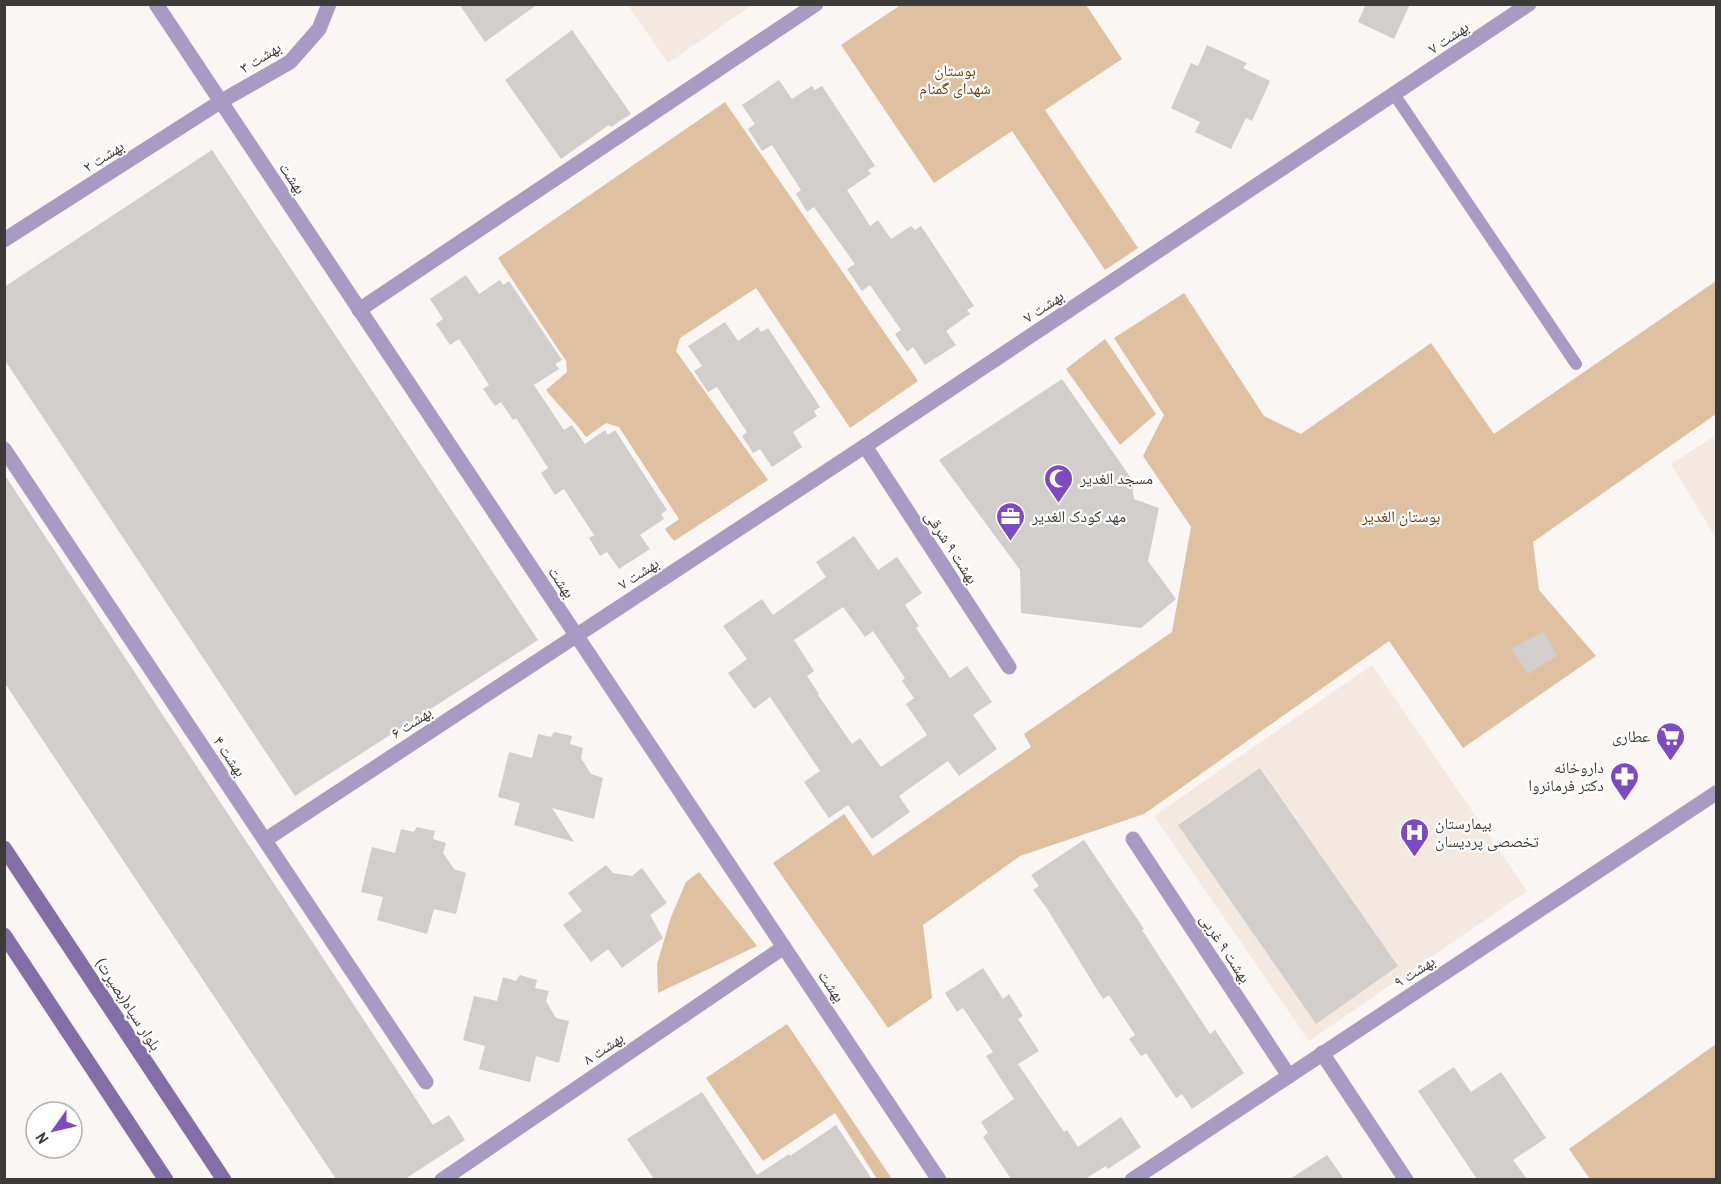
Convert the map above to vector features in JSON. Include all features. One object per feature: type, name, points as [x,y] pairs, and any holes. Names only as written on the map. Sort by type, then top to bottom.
[{"type":"main road","name":"بلوار سپاه(بصیرت)","points":[[4,848],[224,1179]]},
{"type":"main road","points":[[4,935],[166,1179]]},
{"type":"street","name":"بهشت","points":[[156,4],[939,1179]]},
{"type":"street","name":"بهشت ۳","points":[[220,102],[290,62],[319,29],[329,4]]},
{"type":"street","points":[[359,310],[816,4]]},
{"type":"street","name":"بهشت ۷","points":[[576,635],[865,446],[1528,4]]},
{"type":"street","name":"بهشت ۲","points":[[4,240],[220,102]]},
{"type":"street","name":"بهشت ۹ شرقی","points":[[865,446],[1009,667]]},
{"type":"street","name":"بهشت ۴","points":[[4,449],[426,1082]]},
{"type":"street","name":"بهشت ۶","points":[[265,840],[576,635]]},
{"type":"street","name":"بهشت ۹","points":[[1132,1179],[1716,793]]},
{"type":"street","name":"بهشت ۹ غربی","points":[[1133,839],[1289,1076]]},
{"type":"street","name":"بهشت ۸","points":[[442,1179],[784,947]]},
{"type":"street","points":[[1322,1053],[1406,1179]]},
{"type":"lane","points":[[1394,94],[1576,364]]},
{"type":"shaded area","points":[[628,5],[752,5],[668,63]]},
{"type":"shaded area","points":[[1716,435],[1716,538],[1671,464]]},
{"type":"shaded area","name":"بیمارستان تخصصی پردیسان","points":[[1372,665],[1527,891],[1309,1041],[1154,816]],"holes":[[[1261,768],[1398,966],[1315,1023],[1178,824]]]},
{"type":"green space","name":"بوستان شهدای گمنام","points":[[902,4],[1086,5],[1122,59],[1045,110],[1138,248],[1105,270],[1012,131],[934,183],[841,45]]},
{"type":"green space","points":[[725,102],[918,381],[850,428],[756,288],[680,338],[676,351],[768,480],[674,541],[665,529],[679,519],[619,427],[606,423],[586,437],[546,390],[567,372],[566,361],[498,258]]},
{"type":"green space","name":"بوستان الغدیر","points":[[1716,281],[1716,414],[1533,542],[1539,590],[1596,656],[1463,748],[1389,641],[1144,814],[1020,856],[923,925],[932,998],[888,1028],[773,863],[844,814],[873,856],[1031,747],[1024,734],[1172,632],[1191,527],[1143,456],[1164,415],[1114,338],[1184,293],[1264,416],[1301,434],[1431,343],[1494,434]]},
{"type":"green space","points":[[1105,339],[1156,414],[1120,445],[1066,369]]},
{"type":"green space","points":[[699,872],[757,946],[658,993],[657,964],[671,917],[686,882]]},
{"type":"green space","points":[[787,1024],[892,1179],[877,1179],[835,1113],[763,1161],[706,1078]]},
{"type":"green space","points":[[1716,1044],[1716,1179],[1590,1179],[1569,1149]]},
{"type":"building","points":[[459,4],[538,4],[485,42]]},
{"type":"building","points":[[1366,4],[1410,4],[1394,39],[1358,22]]},
{"type":"building","points":[[572,30],[631,114],[611,127],[609,125],[561,159],[505,80]]},
{"type":"building","points":[[1207,45],[1247,63],[1243,68],[1270,81],[1252,121],[1246,118],[1231,149],[1195,132],[1200,122],[1171,108],[1191,63],[1198,66]]},
{"type":"building","points":[[779,80],[792,99],[812,86],[815,90],[822,86],[875,166],[868,170],[871,174],[847,190],[870,226],[878,220],[891,239],[911,226],[915,230],[921,226],[974,306],[967,310],[970,314],[946,331],[956,345],[925,365],[913,347],[907,352],[895,334],[901,330],[870,285],[862,291],[847,269],[855,264],[814,207],[807,212],[796,194],[801,190],[772,145],[762,151],[748,129],[755,124],[742,105]]},
{"type":"building","points":[[212,150],[538,640],[295,796],[4,359],[4,287]]},
{"type":"building","points":[[466,275],[479,294],[500,280],[503,285],[509,281],[562,360],[555,364],[559,369],[534,385],[564,430],[572,425],[585,444],[605,430],[608,435],[615,430],[667,510],[661,514],[664,519],[640,535],[650,549],[619,569],[607,552],[600,556],[589,538],[594,535],[564,489],[555,495],[541,473],[548,468],[516,418],[513,420],[501,402],[495,406],[483,389],[489,385],[459,339],[450,345],[436,324],[443,319],[430,299]]},
{"type":"building","points":[[725,322],[738,341],[758,327],[761,332],[768,328],[820,407],[814,411],[817,416],[793,432],[802,447],[772,467],[760,449],[753,453],[742,436],[747,432],[717,387],[708,392],[694,371],[702,366],[688,346]]},
{"type":"building","name":"مسجد الغدیر","points":[[1062,379],[1131,478],[1134,499],[1159,508],[1148,561],[1176,599],[1141,628],[1021,613],[1020,570],[939,460]]},
{"type":"building","points":[[4,474],[433,1125],[449,1115],[465,1140],[405,1179],[336,1179],[4,682]]},
{"type":"building","points":[[854,536],[878,570],[897,557],[922,593],[905,605],[919,626],[916,628],[950,678],[967,666],[992,702],[973,715],[997,749],[959,776],[948,761],[899,796],[910,812],[872,839],[848,805],[829,818],[804,782],[820,771],[770,697],[754,709],[728,673],[747,659],[723,626],[762,599],[773,615],[826,577],[816,562]],"holes":[[[843,607],[865,637],[873,631],[905,678],[902,681],[914,698],[906,704],[927,735],[881,767],[860,738],[852,744],[818,695],[807,676],[814,671],[794,640]]]},
{"type":"building","points":[[1544,631],[1557,656],[1528,674],[1511,649]]},
{"type":"building","points":[[554,732],[572,736],[570,744],[583,748],[581,758],[591,774],[603,778],[594,819],[552,808],[574,842],[514,825],[520,803],[498,797],[509,752],[532,758],[538,734],[551,737]]},
{"type":"building","points":[[1260,768],[1398,966],[1316,1024],[1178,825]]},
{"type":"building","points":[[417,827],[435,831],[433,839],[446,843],[443,853],[454,869],[466,873],[456,914],[434,909],[427,934],[377,920],[383,897],[361,892],[372,847],[395,853],[401,829],[414,832]]},
{"type":"building","points":[[1084,840],[1144,929],[1142,930],[1210,1034],[1215,1030],[1244,1073],[1192,1109],[1182,1094],[1176,1098],[1146,1053],[1141,1056],[1129,1039],[1135,1035],[1109,995],[1103,999],[1033,890],[1039,886],[1031,875]]},
{"type":"building","points":[[606,865],[613,873],[632,876],[642,868],[667,903],[650,915],[663,938],[622,968],[608,949],[591,962],[563,925],[582,911],[568,893]]},
{"type":"building","points":[[983,968],[1003,999],[1009,994],[1023,1016],[1018,1019],[1039,1051],[1018,1064],[1064,1132],[1067,1130],[1078,1147],[1121,1117],[1141,1147],[1108,1169],[1106,1166],[1085,1179],[1011,1179],[983,1137],[988,1133],[981,1122],[1014,1099],[986,1056],[993,1052],[963,1008],[957,1012],[945,993]]},
{"type":"building","points":[[520,975],[537,980],[535,988],[549,991],[546,1001],[556,1018],[569,1021],[559,1063],[536,1056],[530,1082],[479,1069],[485,1046],[463,1040],[474,996],[497,1001],[503,977],[516,981]]},
{"type":"building","points":[[1454,1067],[1471,1092],[1501,1072],[1546,1138],[1513,1160],[1527,1179],[1477,1179],[1418,1091]]},
{"type":"building","points":[[702,1092],[757,1175],[836,1125],[872,1179],[654,1179],[627,1139]]},
{"type":"building","points":[[1327,1155],[1344,1179],[1290,1179]]},
{"type":"place","name":"مسجد الغدیر","points":[[1059,504]]},
{"type":"place","name":"مهد کودک الغدیر","points":[[1011,542]]},
{"type":"place","name":"عطاری","points":[[1671,762]]},
{"type":"place","name":"داروخانه دکتر فرمانروا","points":[[1625,802]]},
{"type":"place","name":"بیمارستان تخصصی پردیسان","points":[[1414,858]]}]
